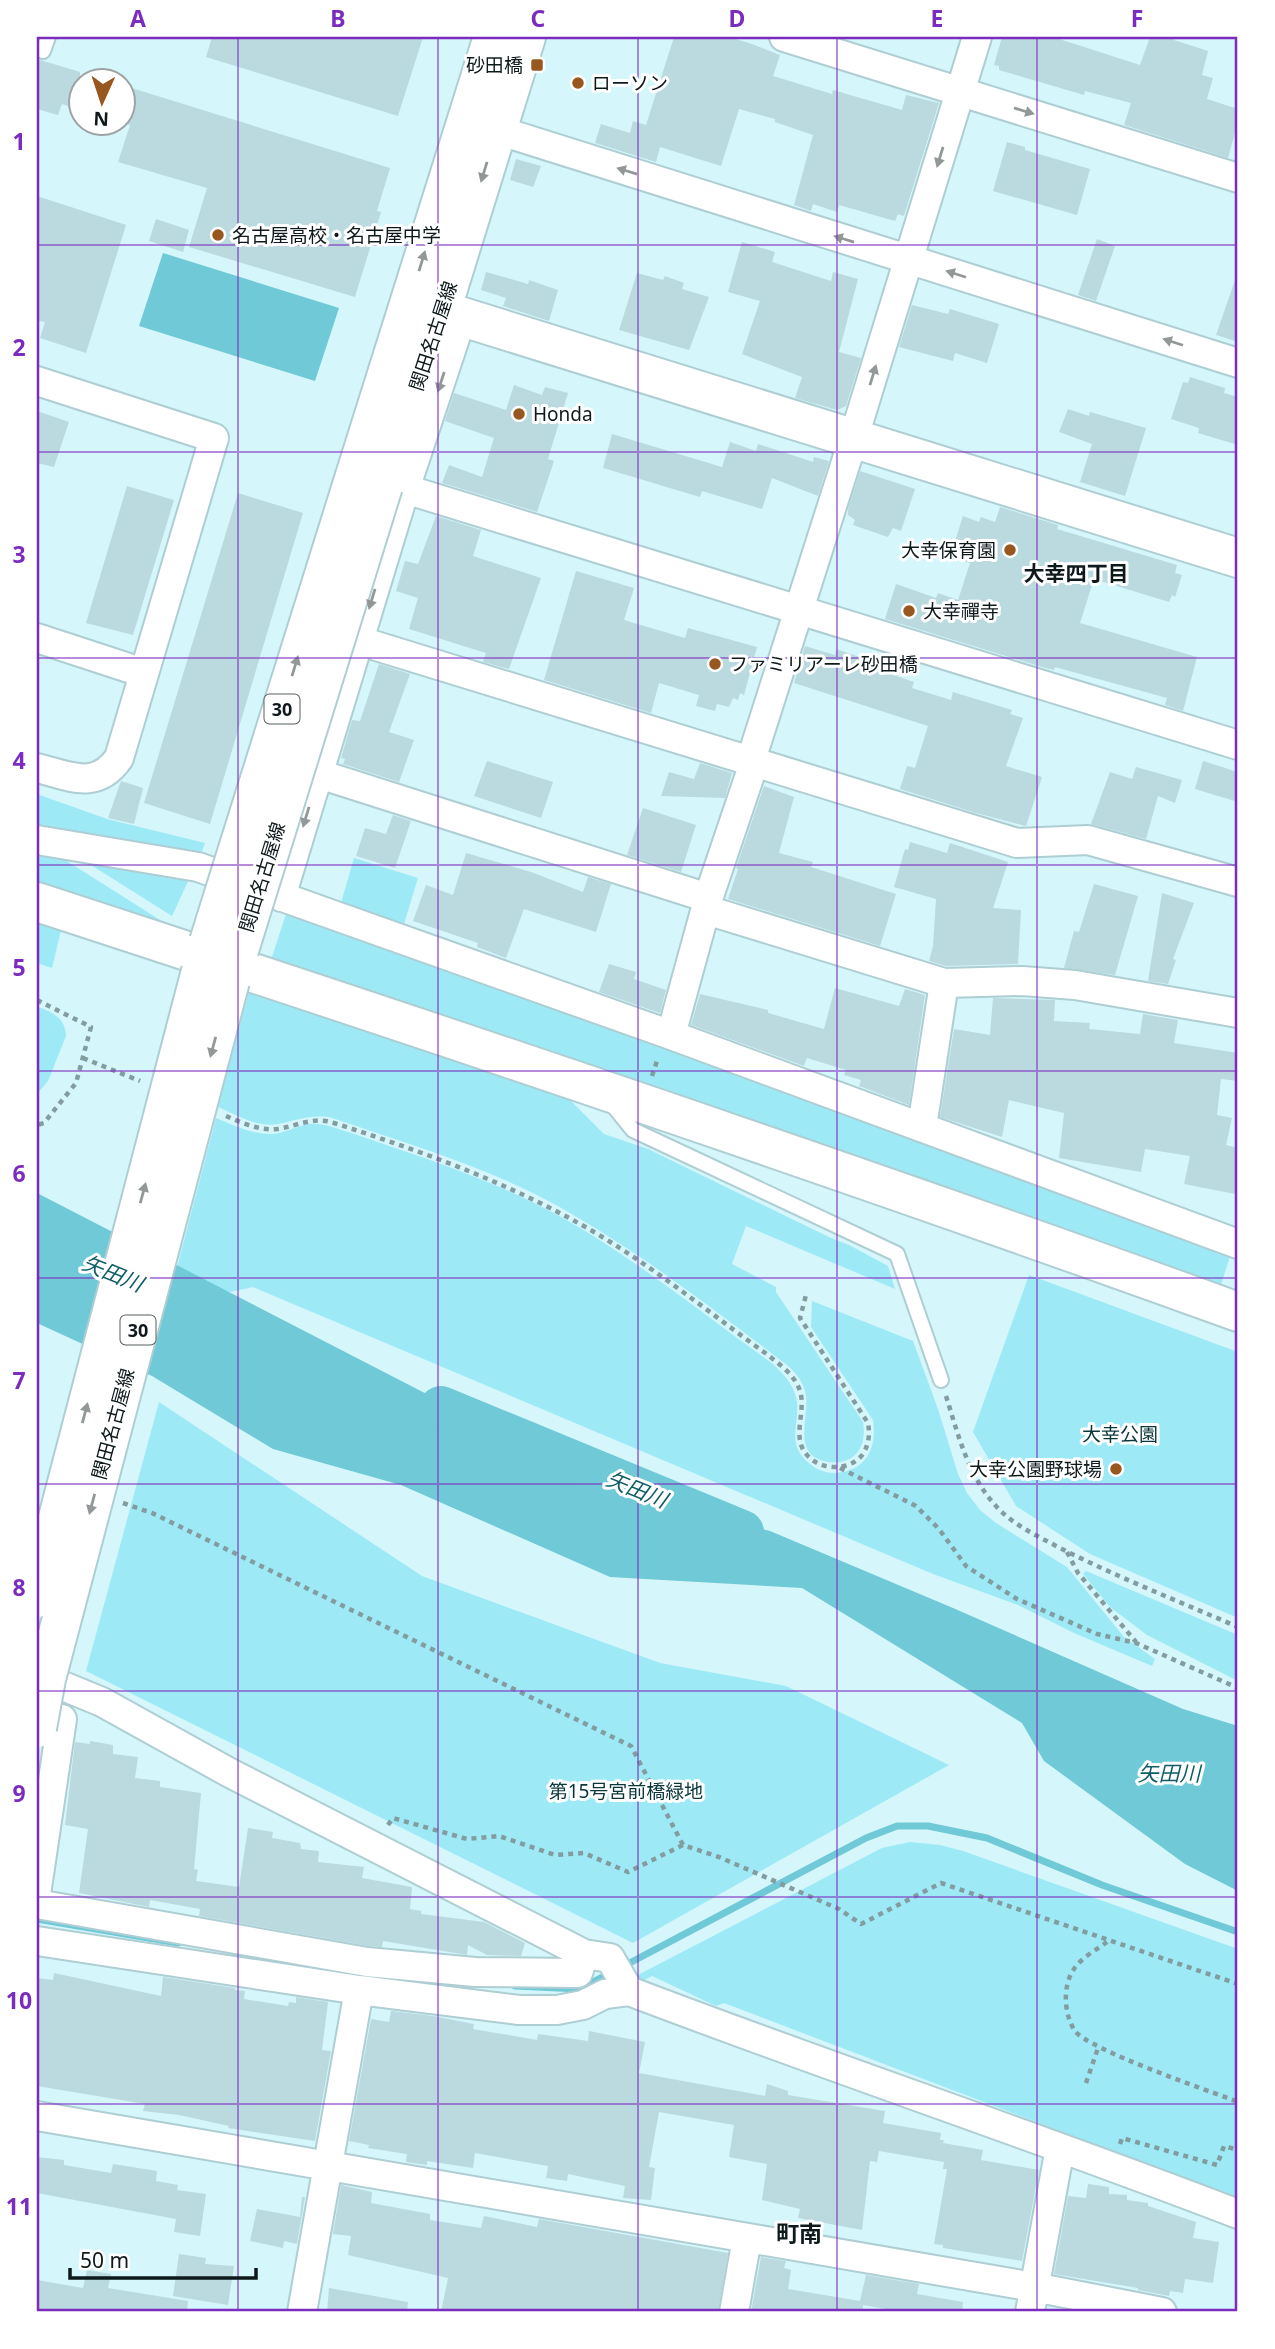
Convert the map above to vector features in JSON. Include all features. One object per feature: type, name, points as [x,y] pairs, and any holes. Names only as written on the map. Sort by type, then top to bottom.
[{"type":"main road","name":"関田名古屋線","points":[[37,1598],[220,961],[438,310],[481,125],[493,37]]},
{"type":"main road","name":"関田名古屋線","points":[[481,125],[526,37]]},
{"type":"main road","points":[[438,310],[1238,558]]},
{"type":"main road","points":[[37,902],[643,1102],[1238,1312]]},
{"type":"main road","name":"関田名古屋線","points":[[49,1723],[46,1679],[220,961]]},
{"type":"street","points":[[785,37],[1238,178]]},
{"type":"street","points":[[669,1034],[708,902],[752,769],[751,760],[797,609],[853,440],[977,37]]},
{"type":"street","points":[[481,125],[1238,363]]},
{"type":"street","points":[[281,897],[360,641],[381,484],[438,310]]},
{"type":"street","points":[[37,382],[214,438],[119,758],[110,771],[94,779],[80,779],[37,768]]},
{"type":"street","points":[[381,484],[1238,745]]},
{"type":"street","points":[[37,638],[144,673]]},
{"type":"street","points":[[360,641],[1017,843],[1088,840],[1238,882]]},
{"type":"street","points":[[319,774],[702,896],[713,912],[944,983],[1022,981],[1075,985],[1238,1013]]},
{"type":"street","points":[[37,840],[198,867],[669,1034],[1238,1241]]},
{"type":"street","points":[[922,1127],[944,983]]},
{"type":"street","points":[[46,1679],[102,1702],[230,1773],[597,1956],[629,1991],[789,2052],[1111,2165],[1238,2214]]},
{"type":"street","points":[[37,1888],[49,1723]]},
{"type":"street","points":[[37,1904],[367,1962],[475,1972],[578,1973],[597,1956]]},
{"type":"street","points":[[37,1941],[359,1990],[541,2011],[583,2005],[605,1994],[629,1991]]},
{"type":"street","points":[[302,2312],[359,1990]]},
{"type":"street","points":[[37,2116],[747,2238],[1032,2299],[1162,2312]]},
{"type":"street","points":[[1032,2299],[1060,2148]]},
{"type":"street","points":[[734,2312],[747,2238]]},
{"type":"lane","points":[[43,51],[48,37]]},
{"type":"lane","points":[[599,1088],[633,1130],[897,1254],[941,1380]]},
{"type":"path","points":[[37,1000],[91,1027],[76,1083],[44,1124],[37,1125]]},
{"type":"path","points":[[643,1102],[669,1034]]},
{"type":"path","points":[[83,1058],[147,1084]]},
{"type":"path","points":[[224,1115],[249,1126],[275,1129],[305,1121],[330,1121],[468,1170],[531,1198],[580,1224],[644,1266],[768,1354],[790,1373],[800,1391],[799,1442],[805,1454],[817,1464],[839,1467],[850,1465],[864,1451],[870,1434],[868,1423],[800,1318],[806,1295]]},
{"type":"path","points":[[941,1380],[975,1477],[996,1506],[1015,1524],[1066,1551],[1238,1627]]},
{"type":"path","points":[[839,1467],[916,1506],[939,1529],[966,1566],[1017,1599],[1097,1634],[1136,1643],[1238,1688]]},
{"type":"path","points":[[116,1500],[152,1513],[631,1746],[682,1845]]},
{"type":"path","points":[[1066,1551],[1078,1573],[1136,1643]]},
{"type":"path","points":[[373,1845],[393,1818],[467,1839],[499,1836],[555,1855],[584,1853],[628,1872],[682,1845],[719,1857],[839,1909],[861,1924],[941,1883],[1238,1984]]},
{"type":"path","points":[[1108,1942],[1074,1969],[1067,1986],[1067,2009],[1076,2032],[1098,2048],[1238,2102]]},
{"type":"path","points":[[1086,2083],[1098,2048]]},
{"type":"path","points":[[1111,2165],[1122,2138],[1217,2165],[1224,2146],[1238,2150]]},
{"type":"green space","points":[[37,794],[107,819],[205,843],[202,851],[198,852],[37,833]]},
{"type":"green space","points":[[41,851],[62,858],[168,925],[37,889],[37,868]]},
{"type":"green space","points":[[354,858],[418,878],[404,924],[341,903]]},
{"type":"green space","points":[[91,865],[190,877],[172,916]]},
{"type":"green space","points":[[288,908],[1232,1250],[1218,1294],[270,963]]},
{"type":"green space","points":[[37,913],[63,922],[52,968],[37,963]]},
{"type":"green space","points":[[251,984],[556,1086],[604,1134],[648,1149],[888,1266],[895,1289],[746,1226],[732,1264],[776,1287],[776,1292],[863,1422],[863,1439],[858,1452],[853,1457],[838,1462],[817,1459],[806,1445],[805,1390],[793,1370],[670,1278],[556,1205],[473,1167],[329,1117],[309,1117],[270,1125],[247,1120],[218,1107]]},
{"type":"green space","points":[[42,1008],[59,1018],[64,1025],[66,1036],[48,1081],[37,1094],[37,1009]]},
{"type":"green space","points":[[216,1118],[263,1134],[280,1133],[309,1124],[342,1130],[475,1177],[527,1199],[581,1228],[664,1284],[780,1371],[795,1394],[797,1447],[810,1464],[822,1471],[840,1472],[860,1464],[871,1448],[874,1430],[873,1420],[811,1327],[812,1301],[913,1341],[958,1474],[967,1493],[980,1510],[996,1523],[1067,1567],[1124,1637],[1155,1659],[1152,1666],[1074,1633],[1018,1605],[933,1574],[253,1287],[230,1292],[175,1275]]},
{"type":"green space","name":"大幸公園野球場","points":[[1029,1275],[1238,1352],[1238,1618],[1090,1554],[1016,1506],[973,1432]]},
{"type":"green space","name":"第15号宮前橋緑地","points":[[159,1402],[422,1576],[660,1663],[786,1686],[949,1765],[633,1943],[86,1671]]},
{"type":"green space","points":[[1086,1571],[1238,1635],[1238,1681],[1147,1635],[1110,1607],[1083,1574]]},
{"type":"green space","points":[[910,1842],[963,1851],[1238,1949],[1238,2199],[724,2003],[716,2006],[652,1976],[639,1983],[636,1976],[882,1848]]},
{"type":"water","points":[[163,253],[339,308],[315,381],[139,326]]},
{"type":"water","name":"矢田川","points":[[37,1193],[611,1489],[770,1531],[1183,1709],[1238,1726],[1238,1891],[1185,1864],[1044,1761],[1022,1723],[802,1588],[610,1577],[401,1485],[273,1449],[152,1376],[37,1323]]},
{"type":"building","points":[[212,37],[423,37],[398,116],[206,57]]},
{"type":"building","points":[[674,37],[729,37],[752,44],[780,55],[773,76],[832,94],[833,90],[902,110],[906,95],[939,103],[904,216],[898,214],[895,221],[839,205],[837,212],[813,204],[811,211],[794,205],[813,135],[775,122],[775,119],[739,109],[721,166],[660,147],[656,162],[595,143],[601,124],[630,133],[633,121],[646,125]]},
{"type":"building","points":[[1002,37],[1053,37],[1140,65],[1150,37],[1175,37],[1174,40],[1208,51],[1202,75],[1213,78],[1207,99],[1238,109],[1238,122],[1228,158],[1124,125],[1131,103],[1085,91],[1084,95],[999,70],[999,66],[994,65]]},
{"type":"building","points":[[37,59],[66,68],[66,105],[62,104],[58,115],[37,109]]},
{"type":"building","points":[[136,89],[390,168],[377,211],[381,212],[355,297],[189,247],[207,188],[118,162],[126,136],[136,136]]},
{"type":"building","points":[[1007,142],[1090,169],[1077,215],[993,191]]},
{"type":"building","points":[[516,159],[541,166],[533,187],[510,180]]},
{"type":"building","points":[[37,196],[126,225],[86,353],[40,338],[45,322],[37,321]]},
{"type":"building","points":[[156,219],[189,230],[183,252],[149,241]]},
{"type":"building","points":[[1097,239],[1115,246],[1096,301],[1078,295]]},
{"type":"building","points":[[742,242],[775,252],[772,262],[831,281],[833,272],[858,279],[839,352],[861,358],[846,406],[837,410],[795,398],[802,377],[742,354],[760,301],[728,292]]},
{"type":"building","points":[[486,272],[528,284],[529,280],[558,290],[549,321],[503,306],[506,298],[481,290]]},
{"type":"building","points":[[637,273],[663,280],[665,276],[684,283],[682,289],[709,297],[689,350],[619,330]]},
{"type":"building","points":[[1235,280],[1238,280],[1238,342],[1216,335]]},
{"type":"building","points":[[912,305],[948,314],[950,309],[999,324],[987,363],[955,353],[953,361],[899,347]]},
{"type":"building","points":[[1190,377],[1225,388],[1224,393],[1238,397],[1238,445],[1198,433],[1199,428],[1171,419],[1183,382],[1188,383]]},
{"type":"building","points":[[514,385],[542,395],[545,387],[568,393],[548,459],[554,461],[537,512],[442,483],[449,465],[482,477],[494,438],[445,421],[454,393],[506,410]]},
{"type":"building","points":[[1068,409],[1089,416],[1090,412],[1146,428],[1125,496],[1080,482],[1092,444],[1059,432]]},
{"type":"building","points":[[37,411],[69,422],[54,467],[37,463]]},
{"type":"building","points":[[612,434],[722,467],[730,442],[756,451],[758,444],[813,462],[814,457],[829,461],[818,496],[772,478],[762,509],[702,491],[700,497],[603,468]]},
{"type":"building","points":[[860,471],[915,489],[901,531],[893,528],[888,537],[853,525],[855,520],[848,515],[848,509]]},
{"type":"building","points":[[127,486],[174,500],[133,635],[86,623]]},
{"type":"building","points":[[238,493],[303,513],[210,824],[144,803]]},
{"type":"building","points":[[1000,507],[1058,525],[1057,529],[1177,565],[1175,573],[1182,575],[1175,597],[1172,595],[1169,602],[1094,579],[1080,623],[1197,657],[1183,711],[1165,705],[1167,698],[1055,667],[1054,670],[1042,667],[885,619],[896,584],[936,598],[938,593],[958,600],[970,563],[950,557],[963,516],[979,522],[981,517],[995,522]]},
{"type":"building","points":[[436,516],[481,530],[473,556],[541,578],[509,669],[483,662],[486,653],[409,629],[418,598],[396,591],[405,561],[418,564]]},
{"type":"building","points":[[576,571],[634,588],[624,620],[685,638],[688,628],[757,647],[744,695],[740,693],[738,700],[733,698],[729,707],[717,704],[715,711],[696,706],[699,695],[659,683],[651,713],[544,680]]},
{"type":"building","points":[[805,646],[835,655],[836,649],[869,660],[867,666],[914,682],[912,688],[951,700],[953,692],[1012,710],[1010,714],[1023,718],[1006,766],[1042,777],[1026,826],[900,789],[907,766],[915,768],[928,726],[794,683]]},
{"type":"building","points":[[379,664],[410,674],[389,732],[414,740],[399,782],[343,764],[345,759],[341,758],[352,720],[360,721]]},
{"type":"building","points":[[487,761],[553,782],[541,818],[474,796]]},
{"type":"building","points":[[1203,761],[1238,772],[1238,802],[1195,789]]},
{"type":"building","points":[[700,763],[732,773],[725,798],[661,796],[669,772],[694,779]]},
{"type":"building","points":[[1136,767],[1182,780],[1175,803],[1158,796],[1146,839],[1091,824],[1110,772],[1132,779]]},
{"type":"building","points":[[121,781],[143,788],[134,824],[108,818]]},
{"type":"building","points":[[764,786],[794,797],[779,853],[813,862],[811,867],[896,894],[880,946],[728,899]]},
{"type":"building","points":[[643,808],[696,825],[681,872],[627,855]]},
{"type":"building","points":[[393,815],[411,821],[395,868],[356,856],[365,828],[386,834]]},
{"type":"building","points":[[910,842],[947,853],[950,843],[1008,862],[993,908],[1021,910],[1018,964],[946,966],[929,961],[933,946],[936,899],[894,887],[905,849],[908,850]]},
{"type":"building","points":[[466,853],[531,872],[583,892],[588,877],[611,884],[596,932],[524,909],[506,958],[477,947],[478,943],[413,921],[426,885],[453,895]]},
{"type":"building","points":[[1094,884],[1138,896],[1115,975],[1064,968],[1074,931],[1079,932]]},
{"type":"building","points":[[1162,893],[1194,903],[1173,959],[1176,960],[1168,984],[1148,981]]},
{"type":"building","points":[[609,964],[636,972],[634,979],[666,990],[660,1013],[599,992]]},
{"type":"building","points":[[835,988],[899,1006],[905,989],[925,995],[909,1105],[859,1086],[861,1080],[844,1075],[846,1070],[807,1058],[804,1066],[691,1025],[700,994],[768,1010],[768,1013],[824,1029]]},
{"type":"building","points":[[993,998],[1055,1000],[1054,1021],[1090,1023],[1089,1029],[1140,1034],[1143,1014],[1178,1020],[1174,1043],[1238,1053],[1238,1081],[1221,1079],[1217,1115],[1232,1118],[1226,1145],[1238,1148],[1235,1194],[1184,1184],[1190,1156],[1145,1149],[1141,1172],[1059,1158],[1064,1113],[1009,1100],[1002,1137],[940,1117],[954,1029],[990,1035]]},
{"type":"building","points":[[90,1741],[113,1745],[113,1754],[138,1757],[135,1778],[160,1781],[160,1787],[201,1793],[194,1869],[198,1870],[196,1881],[239,1887],[248,1828],[273,1832],[272,1838],[300,1843],[301,1849],[319,1851],[318,1862],[364,1867],[362,1878],[412,1887],[410,1909],[421,1911],[421,1914],[484,1922],[525,1943],[521,1956],[487,1955],[468,1945],[467,1955],[383,1941],[382,1947],[369,1946],[199,1916],[200,1909],[150,1900],[149,1907],[79,1893],[88,1829],[65,1825],[75,1742],[90,1744]]},
{"type":"building","points":[[54,1973],[161,1996],[163,1977],[235,1988],[245,1991],[244,1999],[288,2006],[289,2002],[296,2003],[296,1997],[328,2002],[322,2050],[331,2051],[315,2141],[228,2128],[229,2126],[179,2115],[143,2111],[145,2104],[37,2086],[37,1978],[53,1980]]},
{"type":"building","points":[[391,2011],[474,2024],[473,2029],[537,2040],[538,2034],[588,2041],[589,2031],[645,2042],[639,2073],[765,2096],[767,2084],[788,2091],[788,2095],[885,2111],[883,2123],[941,2133],[940,2140],[944,2140],[943,2143],[983,2150],[981,2160],[1039,2170],[1022,2261],[943,2248],[943,2245],[934,2244],[947,2169],[943,2169],[944,2162],[879,2151],[877,2162],[870,2161],[862,2230],[798,2218],[800,2209],[762,2200],[767,2164],[729,2157],[734,2125],[659,2112],[649,2167],[655,2168],[651,2200],[623,2198],[625,2186],[568,2174],[567,2181],[546,2178],[548,2166],[475,2153],[473,2168],[427,2161],[427,2165],[406,2162],[407,2154],[368,2148],[369,2145],[349,2141],[371,2019],[389,2022]]},
{"type":"building","points":[[37,2157],[64,2160],[64,2165],[111,2173],[113,2164],[157,2171],[156,2181],[178,2185],[177,2190],[206,2194],[200,2236],[174,2232],[176,2219],[37,2193]]},
{"type":"building","points":[[1088,2184],[1109,2187],[1109,2194],[1127,2195],[1127,2200],[1148,2203],[1148,2206],[1196,2222],[1193,2238],[1219,2242],[1213,2283],[1185,2279],[1183,2293],[1170,2291],[1169,2296],[1054,2274],[1068,2196],[1086,2198]]},
{"type":"building","points":[[341,2185],[372,2192],[371,2203],[430,2214],[430,2220],[481,2228],[484,2216],[537,2227],[539,2219],[728,2253],[718,2312],[441,2312],[448,2278],[348,2255],[351,2236],[333,2234]]},
{"type":"building","points":[[302,2197],[305,2197],[297,2244],[284,2241],[283,2248],[250,2241],[257,2209],[300,2217]]},
{"type":"building","points":[[179,2254],[206,2258],[205,2264],[234,2266],[228,2305],[173,2296]]},
{"type":"building","points":[[761,2257],[786,2261],[784,2268],[791,2270],[788,2289],[860,2301],[866,2275],[919,2284],[917,2294],[963,2302],[962,2312],[902,2312],[863,2305],[863,2312],[751,2312]]},
{"type":"building","points":[[87,2270],[111,2274],[108,2288],[188,2301],[187,2312],[37,2312],[37,2280],[83,2288]]},
{"type":"building","points":[[329,2288],[408,2302],[407,2312],[327,2312]]},
{"type":"waterway","name":"矢田川","points":[[441,1408],[742,1532]]},
{"type":"waterway","points":[[622,1967],[866,1838],[897,1826],[928,1826],[987,1838],[1102,1885],[1238,1932]]},
{"type":"waterway","points":[[37,1919],[178,1943]]},
{"type":"waterway","points":[[515,1986],[579,1989],[611,1973]]},
{"type":"waterway","points":[[376,1976],[430,1982]]},
{"type":"place","name":"砂田橋","points":[[537,65]]},
{"type":"place","name":"ローソン","points":[[578,83]]},
{"type":"place","name":"名古屋高校・名古屋中学","points":[[218,235]]},
{"type":"place","name":"Honda","points":[[519,414]]},
{"type":"place","name":"大幸保育園","points":[[1010,550]]},
{"type":"place","name":"大幸禪寺","points":[[909,611]]},
{"type":"place","name":"ファミリアーレ砂田橋","points":[[715,664]]},
{"type":"place","name":"大幸公園野球場","points":[[1116,1469]]},
{"type":"district","name":"大幸四丁目","points":[[1076,573]]},
{"type":"district","name":"町南","points":[[799,2233]]},
{"type":"park label","name":"大幸公園","points":[[1120,1434]]}]
